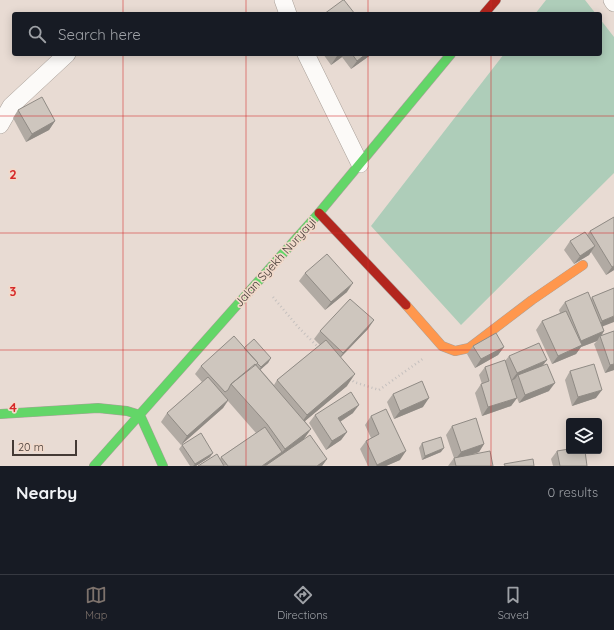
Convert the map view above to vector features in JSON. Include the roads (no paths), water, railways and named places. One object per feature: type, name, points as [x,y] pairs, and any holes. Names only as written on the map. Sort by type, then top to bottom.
[{"type":"main road","points":[[486,12],[496,0]]},
{"type":"main road","name":"Jalan Syekh Nuryayi","points":[[94,466],[319,213],[449,56]]},
{"type":"main road","points":[[319,213],[442,346],[448,349],[455,350],[469,348],[532,300],[583,266]]},
{"type":"main road","points":[[0,414],[98,408],[127,411],[140,415],[163,466]]},
{"type":"street","points":[[283,0],[287,12]]},
{"type":"street","points":[[0,125],[12,106],[65,56]]},
{"type":"street","points":[[307,56],[360,164]]}]
